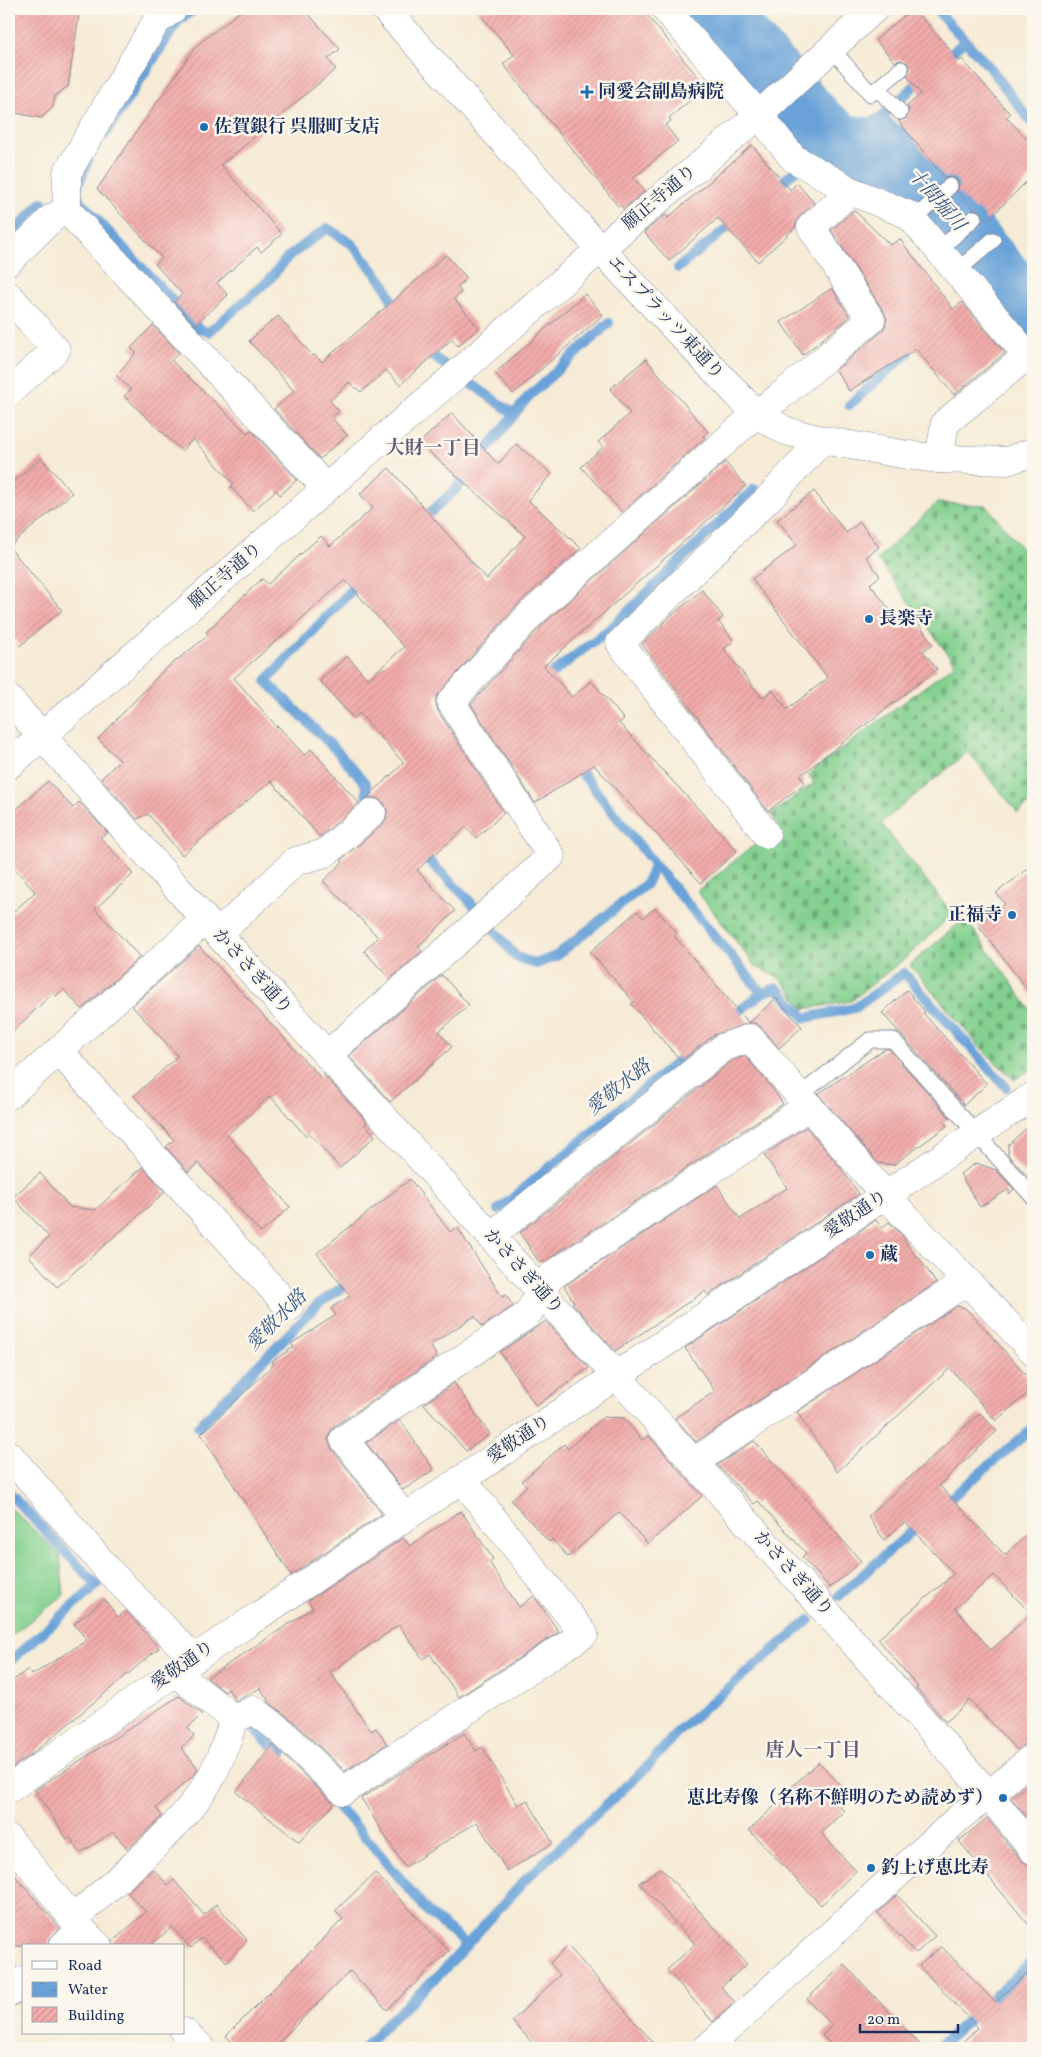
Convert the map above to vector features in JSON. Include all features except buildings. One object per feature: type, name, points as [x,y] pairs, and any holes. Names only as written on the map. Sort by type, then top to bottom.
[{"type":"street","points":[[173,9],[156,22],[67,173],[67,210],[326,488]]},
{"type":"street","name":"エスプラッツ東通り","points":[[385,9],[600,249],[756,414],[786,431],[822,440],[902,454],[939,459],[1006,461],[1033,452]]},
{"type":"street","points":[[665,9],[804,164],[851,191],[909,215],[957,271],[1028,348],[944,423],[939,459]]},
{"type":"street","points":[[831,48],[874,9]]},
{"type":"street","name":"願正寺通り","points":[[9,765],[600,249],[759,115],[831,48]]},
{"type":"street","points":[[327,1055],[551,856],[451,702],[531,614],[756,414],[778,398],[871,320],[811,228],[851,191]]},
{"type":"street","points":[[9,261],[52,218],[67,210]]},
{"type":"street","points":[[9,296],[56,350],[9,392]]},
{"type":"street","points":[[766,834],[620,643],[769,498],[822,440]]},
{"type":"street","name":"かささぎ通り","points":[[9,699],[41,737],[694,1462],[989,1795],[1033,1850]]},
{"type":"street","points":[[9,1095],[59,1051],[296,861],[325,853],[372,813]]},
{"type":"street","points":[[491,1236],[724,1047],[750,1038],[885,1195],[1033,1351]]},
{"type":"street","points":[[59,1051],[288,1307]]},
{"type":"street","name":"愛敬通り","points":[[9,1789],[184,1665],[1033,1096]]},
{"type":"street","points":[[404,1517],[344,1439],[527,1315],[550,1277],[804,1101]]},
{"type":"street","points":[[694,1462],[967,1281]]},
{"type":"street","points":[[9,1455],[110,1572],[184,1665],[234,1719]]},
{"type":"street","points":[[9,1840],[79,1935],[205,1788],[228,1739],[234,1719],[254,1710],[281,1731],[343,1791],[584,1634],[462,1479]]},
{"type":"street","points":[[706,2048],[962,1815],[989,1795],[1033,1757]]},
{"type":"street","points":[[9,1993],[22,1982]]},
{"type":"street","points":[[185,2033],[200,2048]]},
{"type":"lane","points":[[831,48],[872,94],[879,90],[901,69]]},
{"type":"lane","points":[[879,90],[900,112]]},
{"type":"lane","points":[[913,220],[950,186]]},
{"type":"lane","points":[[939,250],[974,218]]},
{"type":"lane","points":[[957,271],[993,240]]},
{"type":"lane","points":[[804,1101],[870,1040],[893,1040],[1033,1197]]},
{"type":"green space","points":[[937,503],[986,505],[1033,562],[1033,800],[1018,813],[968,752],[881,823],[953,914],[908,956],[851,1001],[804,1009],[781,979],[755,966],[697,891],[778,826],[771,814],[814,783],[808,774],[955,664],[877,559]]},
{"type":"green space","points":[[965,918],[1033,1013],[1033,1068],[1014,1080],[977,1044],[910,965]]},
{"type":"green space","points":[[9,1506],[60,1555],[64,1595],[9,1637]]},
{"type":"water","points":[[693,9],[729,9],[780,66],[759,84]]},
{"type":"water","points":[[814,99],[849,117],[869,119],[883,110],[943,181],[916,204],[893,192],[856,178],[814,154],[785,126],[792,111],[799,104]]},
{"type":"water","points":[[996,249],[1033,296],[1033,319],[1028,324],[1012,321],[974,270]]},
{"type":"waterway","points":[[104,136],[179,20],[196,9]]},
{"type":"waterway","name":"十間堀川","points":[[715,9],[819,126],[841,143],[882,149],[908,166],[1033,314]]},
{"type":"waterway","points":[[936,9],[992,70],[1033,125]]},
{"type":"waterway","points":[[942,61],[965,41]]},
{"type":"waterway","points":[[879,123],[879,119],[924,77]]},
{"type":"waterway","points":[[88,161],[76,191],[80,201],[199,329],[209,332],[269,280],[288,257],[327,228],[352,244],[385,285],[399,311]]},
{"type":"waterway","points":[[774,190],[802,164]]},
{"type":"waterway","points":[[9,237],[42,202]]},
{"type":"waterway","points":[[678,268],[738,219]]},
{"type":"waterway","points":[[419,523],[456,489],[528,397],[609,323]]},
{"type":"waterway","points":[[426,347],[435,358],[514,414]]},
{"type":"waterway","points":[[849,405],[908,353]]},
{"type":"waterway","points":[[541,682],[612,627],[754,489]]},
{"type":"waterway","points":[[362,579],[266,681],[336,750],[366,784],[367,799],[375,807]]},
{"type":"waterway","points":[[573,762],[655,865]]},
{"type":"waterway","points":[[419,851],[467,898],[516,957],[536,964],[556,956],[646,884],[655,865],[762,993]]},
{"type":"waterway","points":[[728,1020],[762,993],[777,988],[805,1018],[855,1008],[904,973],[1006,1087]]},
{"type":"waterway","name":"愛敬水路","points":[[498,1210],[690,1051]]},
{"type":"waterway","name":"愛敬水路","points":[[198,1427],[318,1304],[353,1280]]},
{"type":"waterway","points":[[941,1506],[1033,1428]]},
{"type":"waterway","name":"愛敬水路","points":[[9,1493],[97,1585],[9,1662]]},
{"type":"waterway","points":[[839,1596],[922,1522]]},
{"type":"waterway","points":[[365,2048],[384,2026],[442,1972],[527,1878],[648,1766],[680,1729],[809,1620]]},
{"type":"waterway","points":[[255,1730],[282,1755]]},
{"type":"waterway","points":[[316,1787],[351,1820],[430,1914],[467,1945]]},
{"type":"waterway","points":[[938,2048],[1033,1961]]},
{"type":"place","name":"同愛会副島病院","points":[[587,92]]},
{"type":"place","name":"佐賀銀行 呉服町支店","points":[[204,127]]},
{"type":"place","name":"長楽寺","points":[[869,619]]},
{"type":"place","name":"正福寺","points":[[1012,915]]},
{"type":"place","name":"蔵","points":[[870,1255]]},
{"type":"place","name":"恵比寿像（名称不鮮明のため読めず）","points":[[1003,1798]]},
{"type":"place","name":"釣上げ恵比寿","points":[[871,1868]]},
{"type":"district","name":"大財一丁目","points":[[433,449]]},
{"type":"district","name":"唐人一丁目","points":[[813,1751]]}]
